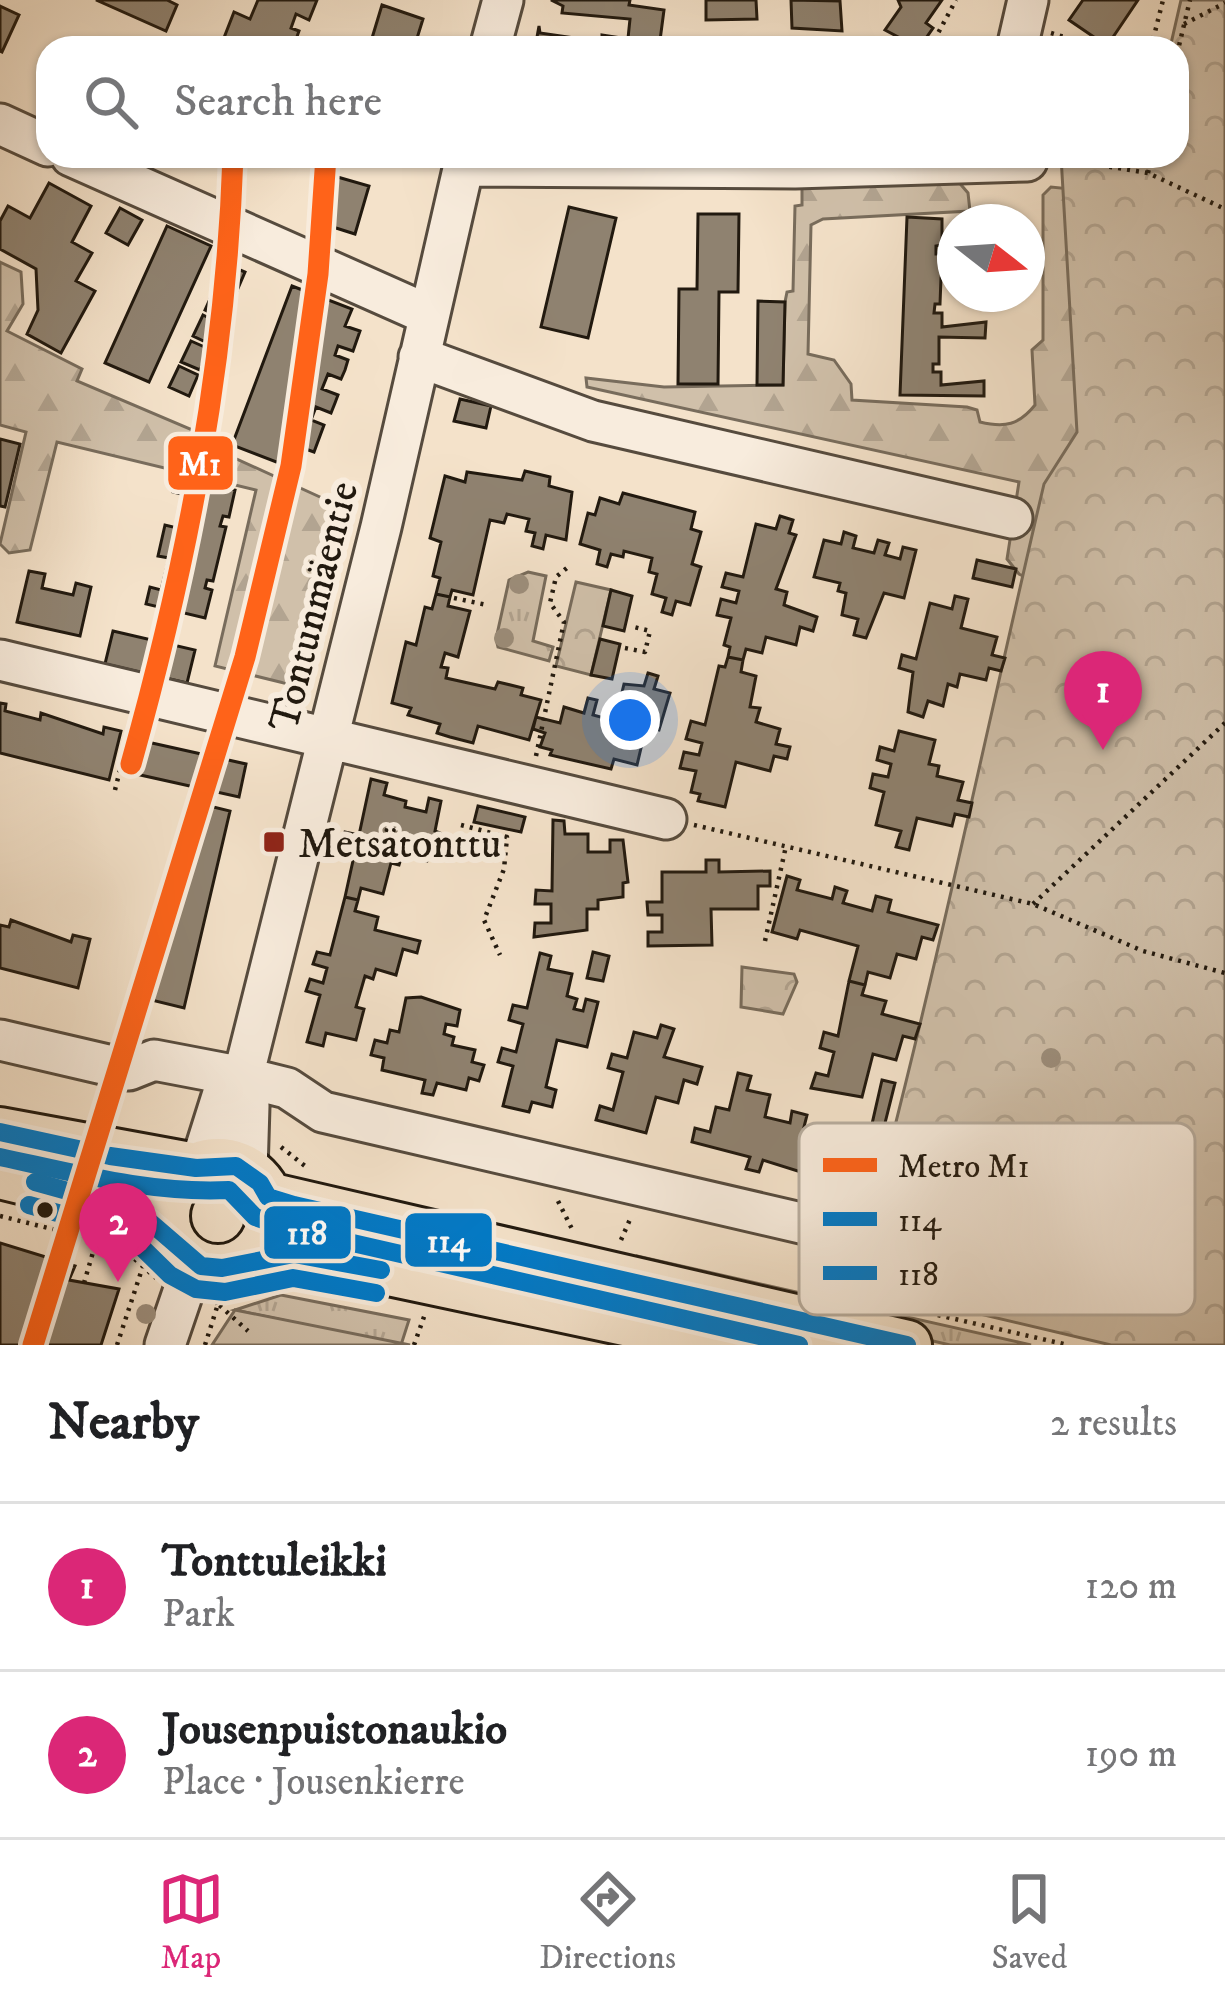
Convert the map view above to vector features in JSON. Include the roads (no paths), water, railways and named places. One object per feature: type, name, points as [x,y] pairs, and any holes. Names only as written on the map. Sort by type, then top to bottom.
[{"type":"main road","points":[[0,1132],[198,1167],[224,1163],[258,1184],[668,1328],[907,1345]]},
{"type":"main road","points":[[168,1253],[170,1194],[198,1167]]},
{"type":"main road","points":[[0,1174],[119,1202],[168,1253],[222,1269],[250,1258],[314,1255],[738,1345]]},
{"type":"main road","points":[[250,1258],[270,1231],[258,1184]]},
{"type":"street","points":[[491,36],[494,2]]},
{"type":"street","points":[[0,124],[36,140]]},
{"type":"street","points":[[98,168],[429,315]]},
{"type":"street","name":"Tontunmäentie","points":[[258,1184],[243,1077],[330,736],[463,168]]},
{"type":"street","points":[[418,357],[593,421],[1012,518]]},
{"type":"street","points":[[0,660],[666,818]]},
{"type":"street","points":[[0,1040],[129,1070],[154,1060],[243,1077],[287,1088],[323,1112],[799,1223]]},
{"type":"street","name":"Tontunmäentie","points":[[198,1167],[223,1093],[243,1077]]},
{"type":"street","points":[[165,1345],[168,1253]]},
{"type":"metro line","name":"M1","points":[[131,764],[170,614],[200,463],[222,311],[232,168]]},
{"type":"metro line","name":"M1","points":[[33,1345],[245,657],[291,466],[318,274],[325,168]]},
{"type":"place","name":"Tonttuleikki","points":[[1103,750]]},
{"type":"place","name":"Metsätonttu","points":[[274,842]]},
{"type":"place","name":"Jousenpuistonaukio","points":[[118,1282]]}]
